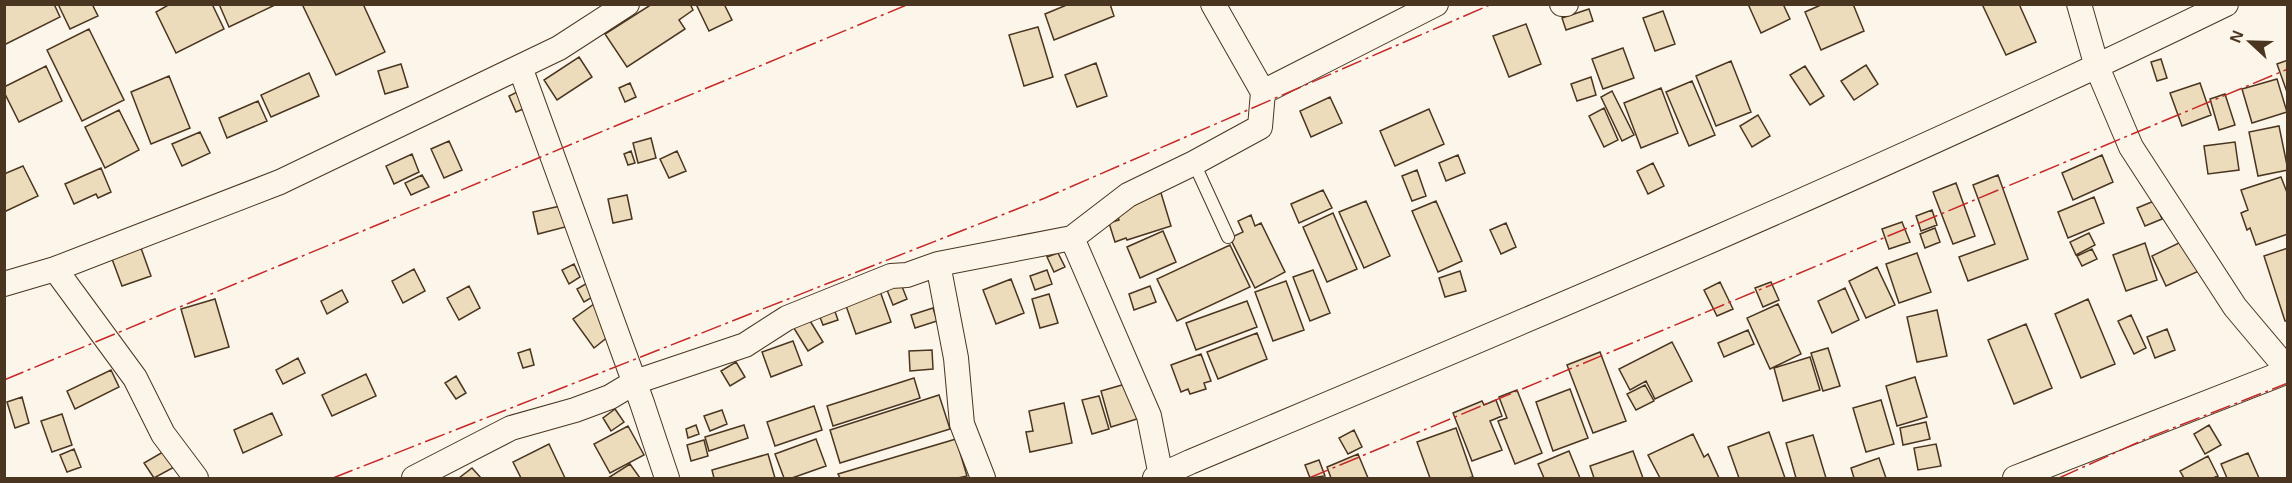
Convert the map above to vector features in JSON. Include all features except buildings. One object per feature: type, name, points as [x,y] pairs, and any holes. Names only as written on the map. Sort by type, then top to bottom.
[{"type":"street","points":[[4,284],[55,269],[280,182],[559,48],[627,4]]},
{"type":"street","points":[[414,478],[511,428],[575,410],[610,397],[634,382],[745,345],[787,318],[891,276],[907,274],[938,264],[1072,238],[1128,195],[1260,127],[1263,92],[1213,4]]},
{"type":"street","points":[[1263,92],[1436,4]]},
{"type":"street","points":[[2015,478],[2288,370],[2235,307],[2131,147],[2097,67],[2079,4]]},
{"type":"street","points":[[1072,238],[1149,416],[1158,477],[1640,273],[2097,67],[2226,4]]},
{"type":"street","points":[[520,67],[667,478]]},
{"type":"street","points":[[938,264],[956,358],[962,424],[983,478]]},
{"type":"street","points":[[55,269],[135,378],[163,434],[196,478]]},
{"type":"lane","points":[[1194,163],[1228,237]]},
{"type":"power","points":[[4,380],[909,4]]},
{"type":"power","points":[[333,478],[1045,198],[1492,4]]},
{"type":"power","points":[[1309,478],[2288,69]]},
{"type":"power","points":[[2059,478],[2150,437],[2288,383]]}]
